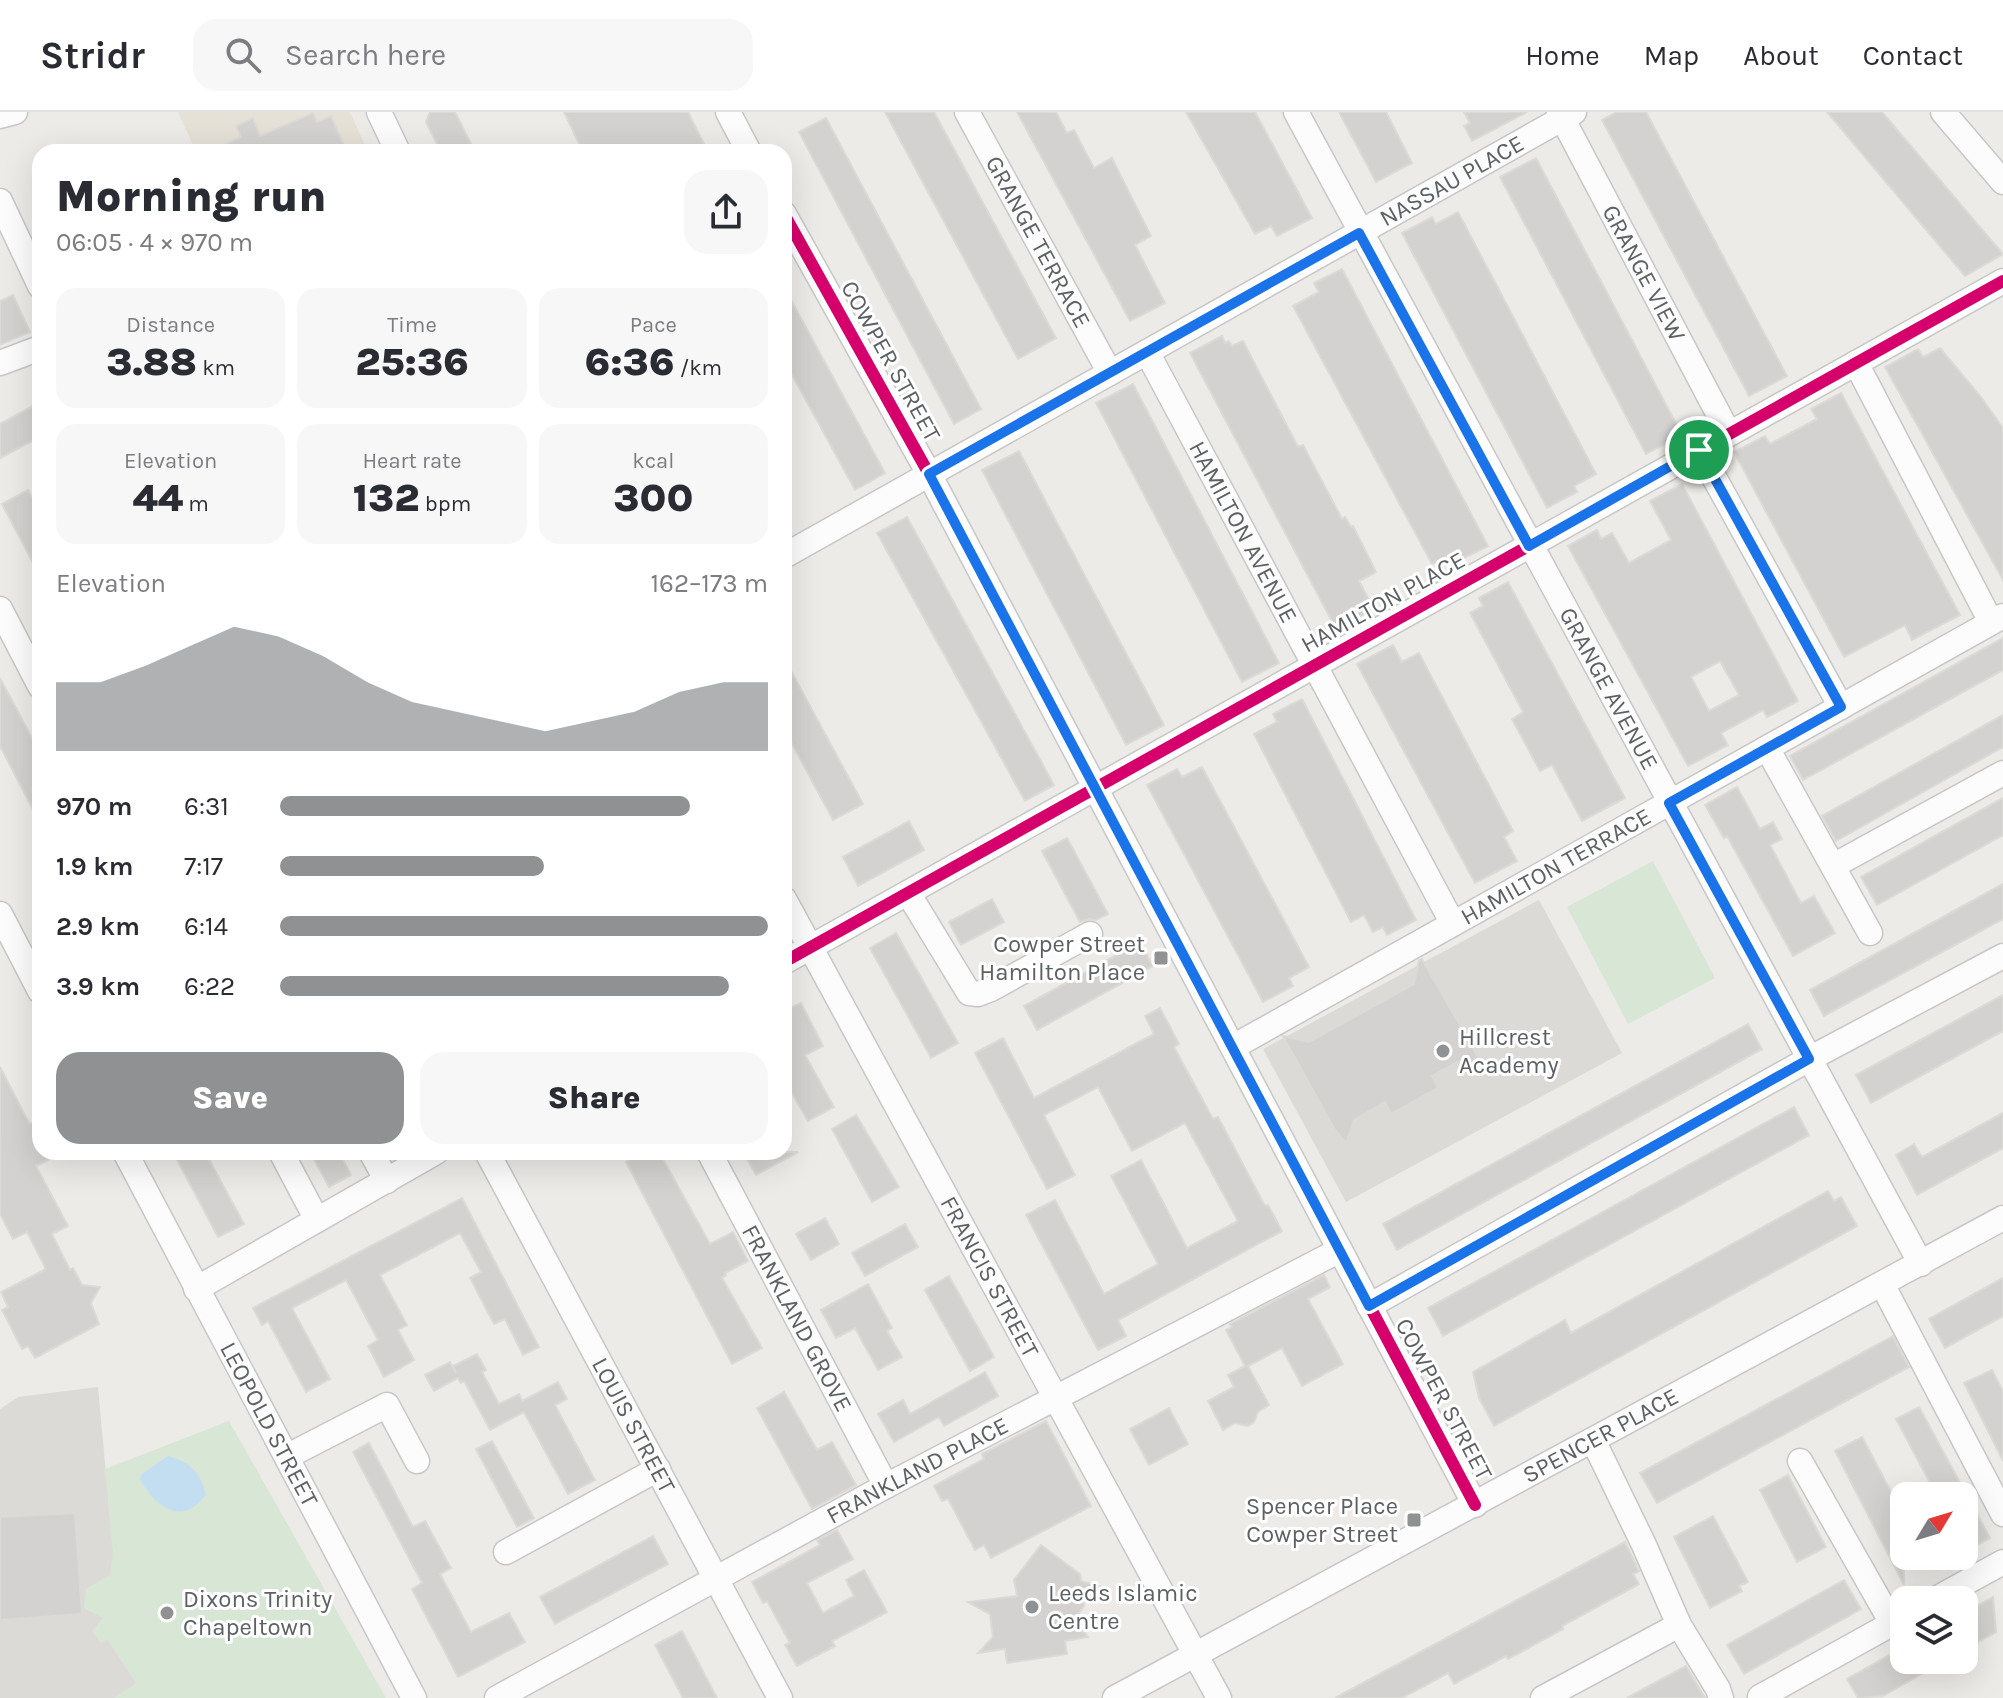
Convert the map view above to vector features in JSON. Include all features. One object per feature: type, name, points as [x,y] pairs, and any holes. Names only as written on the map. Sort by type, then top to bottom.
[{"type":"street","points":[[0,116],[15,112]]},
{"type":"street","points":[[379,112],[394,144]]},
{"type":"street","points":[[728,112],[745,144]]},
{"type":"street","name":"GRANGE TERRACE","points":[[967,112],[1110,373]]},
{"type":"street","name":"GRANGE AVENUE","points":[[1296,112],[1921,1264]]},
{"type":"street","points":[[1943,112],[2003,182]]},
{"type":"street","name":"NASSAU PLACE","points":[[792,551],[1566,114]]},
{"type":"street","name":"GRANGE VIEW","points":[[1566,114],[1729,434]]},
{"type":"street","points":[[0,201],[32,269]]},
{"type":"street","name":"COWPER STREET","points":[[792,228],[929,474],[1475,1505]]},
{"type":"street","name":"HAMILTON PLACE","points":[[792,958],[2003,281]]},
{"type":"street","points":[[0,363],[32,351]]},
{"type":"street","name":"HAMILTON AVENUE","points":[[1147,352],[1453,924]]},
{"type":"street","points":[[1856,363],[1997,619]]},
{"type":"street","points":[[1699,450],[1841,707]]},
{"type":"street","points":[[0,609],[32,671]]},
{"type":"street","name":"HAMILTON TERRACE","points":[[1233,1047],[1997,619]]},
{"type":"street","points":[[1767,748],[1870,933]]},
{"type":"street","points":[[1833,866],[2003,773]]},
{"type":"street","points":[[908,893],[969,993],[978,994],[991,989],[1090,934]]},
{"type":"street","points":[[0,914],[32,962]]},
{"type":"street","name":"FRANCIS STREET","points":[[792,914],[1219,1698]]},
{"type":"street","points":[[1369,1306],[1809,1059],[2003,956]]},
{"type":"street","name":"LEOPOLD STREET","points":[[129,1160],[414,1698]]},
{"type":"street","points":[[285,1160],[317,1220]]},
{"type":"street","points":[[375,1160],[387,1181]]},
{"type":"street","points":[[196,1289],[422,1160]]},
{"type":"street","name":"LOUIS STREET","points":[[491,1160],[780,1698]]},
{"type":"street","name":"FRANKLAND GROVE","points":[[713,1160],[886,1486]]},
{"type":"street","name":"SPENCER PLACE","points":[[1115,1698],[2003,1218]]},
{"type":"street","name":"FRANKLAND PLACE","points":[[497,1698],[886,1486],[1340,1250]]},
{"type":"street","points":[[1882,1284],[2003,1514]]},
{"type":"street","points":[[288,1456],[387,1405],[417,1461]]},
{"type":"street","points":[[1593,1440],[1679,1625],[1721,1698]]},
{"type":"street","points":[[1800,1461],[1890,1607]]},
{"type":"street","points":[[506,1552],[658,1469]]},
{"type":"street","points":[[1959,1586],[2003,1562]]},
{"type":"street","points":[[1543,1698],[1679,1625]]},
{"type":"street","points":[[1771,1694],[1890,1625]]},
{"type":"shaded area","points":[[178,112],[350,112],[364,144],[192,144]]},
{"type":"shaded area","name":"Hillcrest Academy","points":[[1539,900],[1622,1053],[1346,1202],[1263,1049]]},
{"type":"shaded area","name":"Dixons Trinity Chapeltown","points":[[98,1387],[111,1528],[380,1698],[0,1698],[0,1409],[18,1397]]},
{"type":"green space","points":[[1653,861],[1715,978],[1628,1024],[1567,907]]},
{"type":"green space","points":[[229,1421],[386,1698],[114,1698],[136,1683],[107,1639],[101,1643],[92,1631],[103,1618],[84,1608],[86,1589],[110,1575],[113,1555],[105,1469]]},
{"type":"water","points":[[168,1456],[193,1469],[204,1487],[206,1495],[188,1510],[170,1510],[162,1505],[140,1480],[142,1474]]},
{"type":"building","points":[[430,112],[455,112],[471,144],[437,144],[426,122]]},
{"type":"building","points":[[564,112],[688,112],[704,144],[579,144]]},
{"type":"building","points":[[885,112],[934,112],[1056,338],[1018,359]]},
{"type":"building","points":[[1017,112],[1056,112],[1067,133],[1074,130],[1094,168],[1112,158],[1151,236],[1135,245],[1165,303],[1130,321]]},
{"type":"building","points":[[1186,112],[1255,112],[1312,218],[1277,236],[1271,226],[1255,234]]},
{"type":"building","points":[[1339,112],[1386,112],[1412,163],[1376,182]]},
{"type":"building","points":[[1464,112],[1527,112],[1472,141],[1464,126],[1470,123]]},
{"type":"building","points":[[1617,112],[1646,112],[1787,376],[1749,396],[1602,120]]},
{"type":"building","points":[[1827,112],[1882,112],[2003,254],[1965,276]]},
{"type":"building","points":[[313,113],[317,122],[331,116],[343,144],[226,144],[241,137],[236,126],[253,118],[260,136]]},
{"type":"building","points":[[826,118],[981,409],[954,424],[799,132]]},
{"type":"building","points":[[1536,158],[1682,435],[1646,454],[1500,177]]},
{"type":"building","points":[[1458,212],[1596,474],[1574,486],[1577,492],[1547,508],[1402,233],[1432,217],[1436,224]]},
{"type":"building","points":[[1342,269],[1488,546],[1460,560],[1455,552],[1432,564],[1293,306],[1319,292],[1314,283]]},
{"type":"building","points":[[13,295],[30,332],[0,345],[0,301]]},
{"type":"building","points":[[792,302],[885,473],[855,490],[792,375]]},
{"type":"building","points":[[1222,336],[1225,343],[1229,341],[1232,346],[1243,341],[1298,447],[1303,445],[1342,519],[1345,517],[1353,526],[1376,572],[1359,581],[1374,609],[1336,629],[1190,353]]},
{"type":"building","points":[[1940,348],[2003,428],[2003,580],[1885,367],[1918,349],[1923,357]]},
{"type":"building","points":[[1133,384],[1279,663],[1242,682],[1096,403]]},
{"type":"building","points":[[1841,393],[1960,615],[1912,640],[1905,625],[1844,657],[1734,452],[1765,436],[1770,444],[1817,419],[1811,409]]},
{"type":"building","points":[[32,406],[32,441],[0,458],[0,424]]},
{"type":"building","points":[[1019,451],[1164,725],[1126,745],[982,470]]},
{"type":"building","points":[[1682,484],[1798,701],[1767,717],[1763,710],[1721,733],[1728,745],[1688,766],[1568,546],[1597,530],[1601,539],[1612,533],[1629,563],[1671,540],[1650,501]],"holes":[[[1720,661],[1739,695],[1709,711],[1691,677]]]},
{"type":"building","points":[[28,490],[32,497],[32,561],[2,504]]},
{"type":"building","points":[[907,517],[1054,785],[1025,801],[877,533]]},
{"type":"building","points":[[1508,582],[1625,798],[1582,821],[1552,765],[1540,771],[1512,719],[1523,712],[1470,613],[1483,606],[1479,598]]},
{"type":"building","points":[[2003,638],[2003,670],[1803,780],[1790,756]]},
{"type":"building","points":[[1393,645],[1402,662],[1419,653],[1513,831],[1504,837],[1517,861],[1475,883],[1357,664]]},
{"type":"building","points":[[792,673],[863,804],[833,820],[792,744]]},
{"type":"building","points":[[0,678],[32,738],[32,808],[0,746]]},
{"type":"building","points":[[1302,699],[1416,920],[1387,935],[1383,927],[1373,932],[1364,915],[1351,922],[1254,734],[1277,722],[1273,714]]},
{"type":"building","points":[[2003,715],[2003,747],[1836,841],[1822,816]]},
{"type":"building","points":[[1202,767],[1309,967],[1289,978],[1293,986],[1263,1002],[1147,785],[1177,769],[1182,777]]},
{"type":"building","points":[[1737,787],[1760,829],[1773,822],[1782,839],[1770,845],[1801,903],[1814,896],[1835,933],[1793,956],[1727,836],[1724,838],[1705,805]]},
{"type":"building","points":[[2003,798],[2003,835],[1877,905],[1861,877]]},
{"type":"building","points":[[909,821],[924,850],[858,886],[843,857]]},
{"type":"building","points":[[1067,838],[1108,914],[1096,920],[1080,922],[1042,851]]},
{"type":"building","points":[[2003,884],[2003,919],[1824,1016],[1810,990]]},
{"type":"building","points":[[992,899],[1004,922],[961,945],[949,922]]},
{"type":"building","points":[[896,933],[958,1043],[931,1058],[870,948]]},
{"type":"building","points":[[1140,942],[1153,966],[1037,1030],[1024,1006]]},
{"type":"building","points":[[1422,959],[1487,1073],[1459,1061],[1432,1076],[1438,1088],[1391,1114],[1385,1102],[1354,1120],[1346,1143],[1335,1130],[1283,1036],[1309,1042],[1414,984],[1419,960]]},
{"type":"building","points":[[2003,995],[2003,1031],[1871,1103],[1856,1075]]},
{"type":"building","points":[[801,1003],[823,1046],[805,1055],[834,1107],[808,1121],[792,1093],[792,1007]]},
{"type":"building","points":[[1160,1008],[1179,1044],[1174,1047],[1213,1119],[1218,1117],[1265,1206],[1268,1205],[1282,1231],[1118,1320],[1126,1336],[1098,1350],[1026,1215],[1055,1200],[1104,1294],[1158,1264],[1111,1176],[1141,1160],[1187,1248],[1238,1221],[1185,1123],[1132,1151],[1098,1087],[1044,1115],[1075,1175],[1047,1189],[975,1053],[1003,1038],[1034,1098],[1154,1034],[1145,1016]]},
{"type":"building","points":[[1748,1024],[1762,1049],[1397,1250],[1383,1224]]},
{"type":"building","points":[[0,1067],[29,1123],[32,1123],[32,1160],[48,1160],[36,1166],[68,1226],[52,1234],[70,1270],[73,1268],[82,1285],[100,1287],[91,1303],[99,1324],[35,1358],[28,1346],[22,1349],[2,1310],[8,1307],[1,1292],[46,1269],[27,1232],[13,1239],[0,1214]]},
{"type":"building","points":[[1794,1107],[1809,1135],[1443,1336],[1428,1308]]},
{"type":"building","points":[[2003,1113],[2003,1148],[1917,1195],[1896,1155],[1914,1144],[1922,1157]]},
{"type":"building","points":[[856,1115],[899,1187],[872,1202],[832,1129]]},
{"type":"building","points":[[177,1160],[209,1160],[244,1224],[218,1237]]},
{"type":"building","points":[[314,1160],[343,1160],[351,1175],[329,1187]]},
{"type":"building","points":[[663,1160],[710,1244],[733,1232],[748,1261],[725,1273],[722,1278],[762,1348],[732,1364],[626,1162]]},
{"type":"building","points":[[748,1160],[783,1160],[756,1175]]},
{"type":"building","points":[[1828,1191],[1834,1201],[1841,1197],[1857,1226],[1494,1426],[1479,1398],[1473,1372],[1565,1320],[1571,1333]]},
{"type":"building","points":[[462,1198],[539,1347],[523,1355],[505,1319],[494,1324],[470,1278],[481,1272],[460,1233],[380,1275],[407,1325],[398,1330],[414,1360],[384,1377],[368,1346],[378,1340],[346,1280],[292,1308],[330,1379],[306,1392],[268,1321],[262,1325],[253,1308]]},
{"type":"building","points":[[825,1218],[839,1244],[811,1260],[796,1234]]},
{"type":"building","points":[[905,1224],[918,1247],[865,1276],[852,1253]]},
{"type":"building","points":[[1324,1275],[1330,1287],[1308,1299],[1343,1364],[1302,1386],[1282,1348],[1248,1366],[1269,1405],[1258,1412],[1254,1422],[1248,1426],[1235,1423],[1223,1430],[1208,1401],[1234,1387],[1228,1375],[1245,1366],[1226,1330],[1232,1327],[1230,1324]]},
{"type":"building","points":[[949,1276],[994,1357],[970,1371],[925,1290]]},
{"type":"building","points":[[2003,1278],[2003,1316],[1945,1348],[1929,1319]]},
{"type":"building","points":[[868,1284],[892,1328],[887,1331],[902,1357],[878,1370],[855,1328],[836,1338],[821,1310]]},
{"type":"building","points":[[1893,1336],[1909,1367],[1657,1503],[1640,1473]]},
{"type":"building","points":[[477,1354],[486,1370],[482,1372],[499,1404],[519,1394],[522,1401],[558,1382],[567,1399],[555,1405],[595,1480],[568,1494],[524,1412],[490,1430],[464,1381],[461,1383],[458,1378],[434,1391],[425,1375],[450,1362],[456,1373],[453,1366]]},
{"type":"building","points":[[1992,1370],[2003,1391],[2003,1461],[1964,1383]]},
{"type":"building","points":[[985,1372],[998,1396],[944,1426],[939,1417],[894,1442],[878,1414],[903,1400],[910,1414]]},
{"type":"building","points":[[784,1392],[817,1450],[832,1442],[856,1485],[812,1509],[757,1408]]},
{"type":"building","points":[[1919,1407],[1960,1482],[1930,1482],[1896,1419]]},
{"type":"building","points":[[1169,1408],[1188,1444],[1149,1465],[1130,1429]]},
{"type":"building","points":[[1046,1421],[1091,1506],[991,1558],[984,1545],[975,1550],[948,1499],[942,1501],[934,1486],[984,1459],[982,1454]]},
{"type":"building","points":[[1862,1437],[1890,1490],[1890,1558],[1835,1451]]},
{"type":"building","points":[[492,1441],[534,1518],[517,1527],[476,1449]]},
{"type":"building","points":[[369,1443],[413,1527],[425,1521],[451,1568],[440,1574],[471,1632],[509,1613],[525,1642],[458,1677],[412,1589],[422,1583],[353,1452]]},
{"type":"building","points":[[1788,1475],[1826,1547],[1797,1562],[1760,1490]]},
{"type":"building","points":[[75,1513],[82,1614],[0,1620],[0,1517]]},
{"type":"building","points":[[1713,1516],[1748,1582],[1739,1586],[1742,1591],[1710,1608],[1674,1537]]},
{"type":"building","points":[[1978,1516],[1990,1538],[1978,1544]]},
{"type":"building","points":[[837,1530],[853,1559],[807,1583],[823,1613],[854,1596],[846,1580],[864,1570],[887,1612],[832,1641],[835,1646],[797,1666],[785,1645],[790,1643],[767,1601],[763,1603],[752,1582],[820,1545],[817,1540]]},
{"type":"building","points":[[653,1536],[668,1564],[555,1624],[540,1597]]},
{"type":"building","points":[[1625,1542],[1639,1571],[1633,1574],[1639,1584],[1508,1659],[1506,1656],[1454,1684],[1448,1673],[1402,1698],[1335,1698]]},
{"type":"building","name":"Leeds Islamic Centre","points":[[1041,1545],[1080,1574],[1081,1581],[1106,1588],[1083,1598],[1084,1606],[1074,1620],[1088,1637],[1065,1641],[1067,1654],[1007,1663],[1005,1649],[978,1653],[993,1637],[990,1614],[968,1602],[1017,1596],[1014,1580]]},
{"type":"building","points":[[1896,1570],[1904,1570],[1904,1585]]},
{"type":"building","points":[[1844,1580],[1861,1609],[1744,1674],[1727,1645]]},
{"type":"building","points":[[1993,1597],[1996,1632],[1978,1642],[1978,1605]]},
{"type":"building","points":[[682,1631],[717,1698],[683,1698],[655,1645]]},
{"type":"building","points":[[1890,1655],[1890,1674],[1922,1674],[1883,1696],[1858,1698],[1847,1679]]},
{"type":"building","points":[[1686,1666],[1705,1698],[1627,1698],[1673,1673]]},
{"type":"cycle path","points":[[792,228],[929,474],[1475,1505]]},
{"type":"cycle path","points":[[792,958],[2003,281]]},
{"type":"place","name":"Cowper Street Hamilton Place","points":[[1161,958]]},
{"type":"place","name":"Hillcrest Academy","points":[[1443,1051]]},
{"type":"place","name":"Spencer Place Cowper Street","points":[[1414,1520]]},
{"type":"place","name":"Leeds Islamic Centre","points":[[1032,1607]]},
{"type":"place","name":"Dixons Trinity Chapeltown","points":[[167,1613]]},
{"type":"route","points":[[1359,233],[1529,546],[1699,450],[1841,707],[1669,803],[1809,1059],[1369,1306],[929,474],[1359,233]]}]
